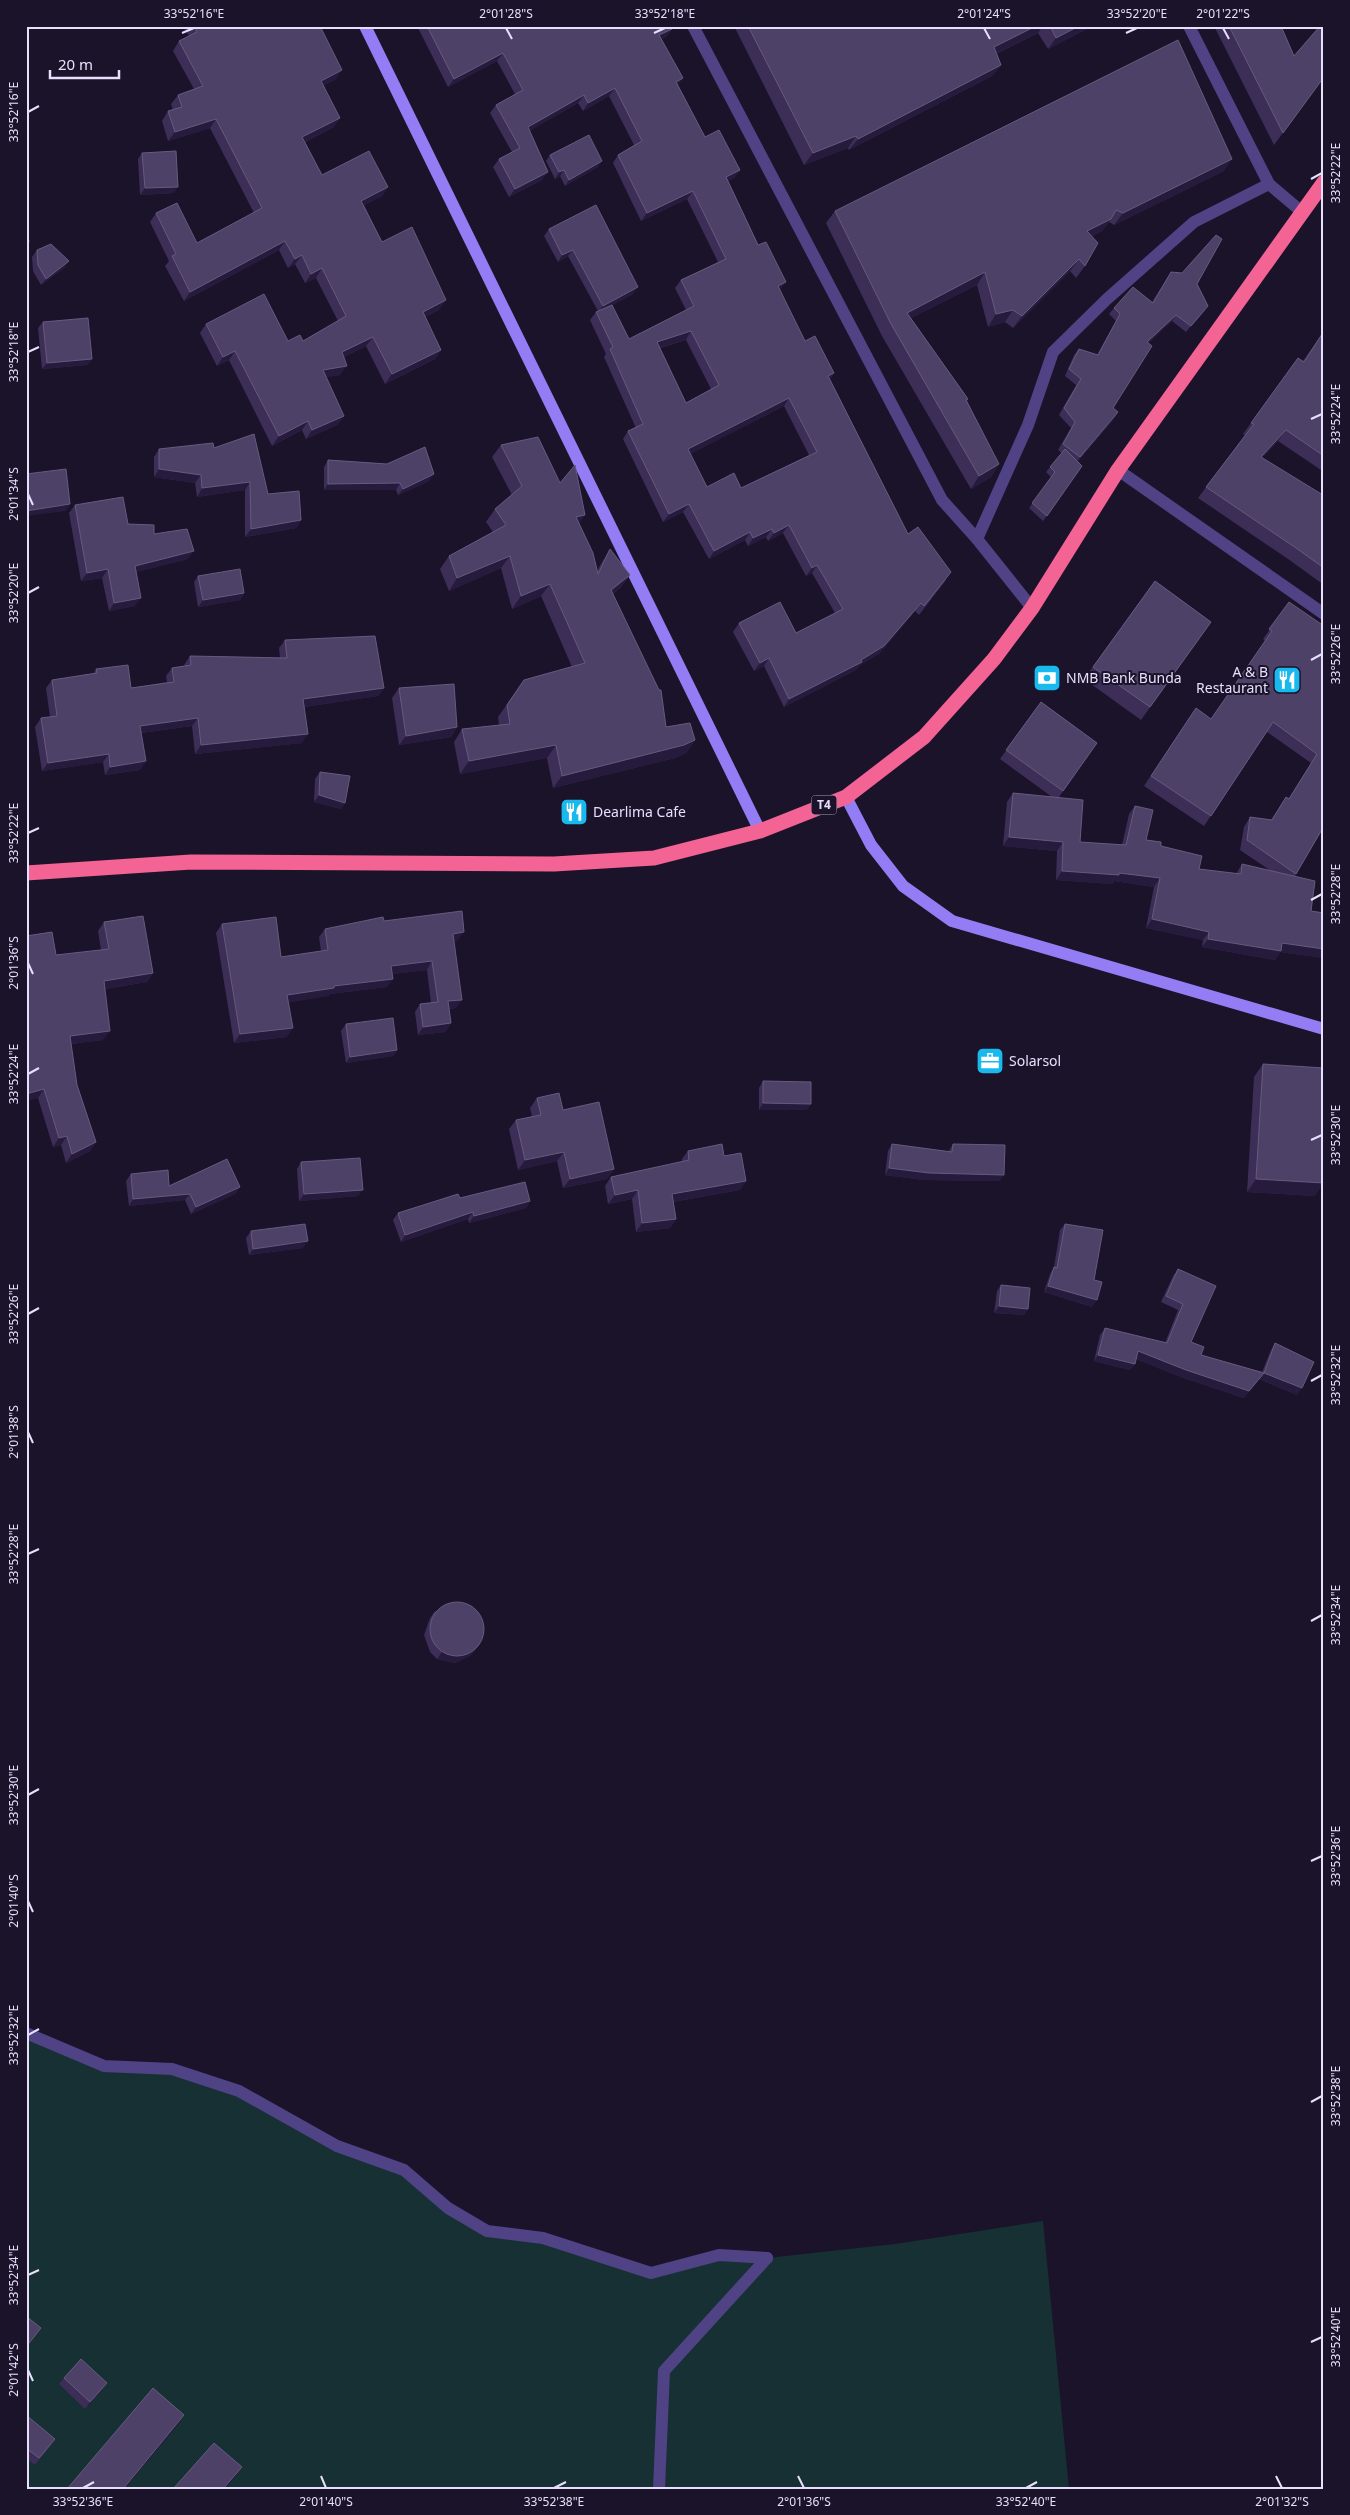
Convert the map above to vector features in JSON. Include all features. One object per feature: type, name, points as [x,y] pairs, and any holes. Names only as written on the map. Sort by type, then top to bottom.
[{"type":"highway","name":"T4","points":[[26,873],[191,862],[554,864],[654,858],[760,831],[846,797],[924,737],[994,659],[1032,608],[1118,470],[1324,182]]},
{"type":"main road","points":[[365,26],[760,831]]},
{"type":"main road","points":[[846,797],[871,845],[903,886],[952,920],[1324,1029]]},
{"type":"street","points":[[693,26],[942,500],[977,539],[1032,608]]},
{"type":"street","points":[[1189,26],[1269,184],[1302,212]]},
{"type":"street","points":[[977,539],[1028,425],[1053,352],[1107,299],[1194,222],[1269,184]]},
{"type":"street","points":[[1118,470],[1324,614]]},
{"type":"street","points":[[26,2033],[104,2066],[172,2069],[239,2091],[337,2146],[404,2170],[448,2208],[487,2231],[543,2238],[651,2273],[719,2255],[767,2258],[664,2372],[659,2489]]},
{"type":"green space","points":[[26,2033],[104,2066],[172,2069],[239,2091],[337,2146],[404,2170],[487,2231],[543,2238],[651,2273],[719,2255],[767,2258],[895,2244],[1043,2221],[1069,2489],[26,2489]]},
{"type":"building","points":[[194,26],[311,26],[313,29],[320,26],[342,70],[321,81],[340,118],[302,137],[322,175],[369,151],[388,187],[361,201],[382,242],[412,227],[446,300],[423,312],[441,350],[392,374],[373,337],[342,352],[347,366],[323,370],[344,416],[312,430],[308,421],[279,436],[235,351],[223,357],[206,324],[264,294],[288,341],[300,335],[303,341],[346,316],[322,268],[311,274],[302,255],[295,259],[285,241],[190,292],[172,256],[176,254],[156,213],[177,203],[197,243],[262,208],[216,119],[175,132],[168,111],[182,107],[178,95],[203,86],[179,41],[197,32]]},
{"type":"building","points":[[427,26],[670,26],[672,29],[659,35],[683,78],[676,82],[705,137],[719,130],[740,170],[726,177],[758,245],[766,242],[786,282],[778,286],[805,341],[815,336],[834,373],[828,376],[908,534],[918,527],[951,572],[924,606],[921,603],[884,646],[861,660],[862,662],[789,699],[769,658],[760,663],[739,623],[780,602],[796,633],[843,609],[817,565],[812,568],[789,525],[774,533],[772,529],[753,538],[750,532],[714,551],[689,504],[669,514],[628,431],[643,424],[610,349],[613,347],[596,312],[612,305],[629,339],[694,306],[681,280],[726,259],[693,191],[647,213],[618,155],[642,141],[615,88],[588,103],[584,95],[528,127],[548,172],[515,189],[499,159],[520,148],[496,105],[523,90],[503,53],[454,79]],"holes":[[[691,331],[719,385],[686,403],[657,342]],[[789,398],[817,452],[741,488],[734,473],[707,487],[688,449]]]},
{"type":"building","points":[[748,26],[1036,26],[994,47],[1001,65],[858,139],[856,136],[813,153]]},
{"type":"building","points":[[1050,26],[1079,26],[1056,38]]},
{"type":"building","points":[[1229,26],[1281,26],[1294,56],[1320,26],[1324,26],[1324,77],[1283,133]]},
{"type":"building","points":[[1178,40],[1232,159],[1123,213],[1116,210],[1111,219],[1087,231],[1098,243],[1085,266],[1079,259],[1022,316],[1013,310],[996,314],[985,272],[907,313],[968,399],[966,400],[999,464],[979,476],[891,324],[835,211]]},
{"type":"building","points":[[589,135],[602,161],[569,180],[564,170],[559,172],[550,155]]},
{"type":"building","points":[[176,151],[178,187],[145,188],[142,153]]},
{"type":"building","points":[[596,205],[638,287],[603,306],[573,250],[562,255],[549,229]]},
{"type":"building","points":[[26,231],[29,241],[26,251]]},
{"type":"building","points":[[1216,235],[1222,239],[1197,284],[1208,306],[1191,326],[1176,315],[1147,342],[1152,346],[1113,408],[1118,412],[1080,457],[1063,444],[1075,422],[1064,408],[1081,379],[1069,369],[1079,349],[1098,355],[1120,314],[1114,308],[1133,287],[1153,303],[1171,272],[1182,273]]},
{"type":"building","points":[[51,244],[69,261],[46,279],[38,265],[37,250]]},
{"type":"building","points":[[88,318],[92,359],[47,363],[43,322]]},
{"type":"building","points":[[1324,331],[1324,456],[1286,430],[1261,457],[1323,495],[1324,568],[1206,487],[1254,424],[1251,423],[1298,358],[1304,362]]},
{"type":"building","points":[[254,434],[268,494],[299,491],[301,520],[251,529],[250,482],[202,488],[201,475],[159,469],[159,449],[213,443],[214,448]]},
{"type":"building","points":[[538,437],[560,483],[575,465],[585,515],[576,517],[593,553],[598,574],[610,549],[630,575],[611,590],[659,690],[661,690],[666,727],[690,723],[695,740],[684,745],[562,776],[556,745],[469,761],[462,729],[510,724],[507,705],[524,680],[585,663],[550,584],[521,596],[510,556],[457,578],[449,556],[506,525],[495,509],[522,486],[501,445]]},
{"type":"building","points":[[425,447],[434,474],[403,489],[400,483],[328,484],[328,460],[387,464]]},
{"type":"building","points":[[1065,449],[1082,466],[1047,516],[1032,503],[1055,472],[1050,467]]},
{"type":"building","points":[[66,469],[70,504],[26,511],[26,474]]},
{"type":"building","points":[[123,497],[128,524],[154,525],[154,534],[187,529],[194,551],[135,566],[141,598],[114,603],[108,569],[87,573],[75,505]]},
{"type":"building","points":[[240,569],[244,593],[203,600],[198,576]]},
{"type":"building","points":[[1155,581],[1211,622],[1150,707],[1093,667]]},
{"type":"building","points":[[1289,602],[1324,626],[1324,826],[1296,874],[1247,840],[1250,817],[1272,820],[1286,797],[1289,799],[1317,754],[1273,722],[1211,816],[1151,776],[1196,708],[1211,719],[1272,631],[1269,629]]},
{"type":"building","points":[[375,636],[384,688],[303,699],[308,734],[201,745],[198,718],[140,726],[146,761],[110,767],[109,754],[48,763],[41,718],[57,716],[52,680],[97,673],[96,669],[128,665],[131,688],[174,682],[172,668],[191,665],[190,656],[287,658],[285,640]]},
{"type":"building","points":[[454,684],[457,727],[406,736],[399,688]]},
{"type":"building","points":[[1041,702],[1097,743],[1063,791],[1006,750]]},
{"type":"building","points":[[320,772],[350,776],[345,803],[319,795]]},
{"type":"building","points":[[1013,793],[1083,800],[1080,842],[1126,845],[1135,806],[1153,810],[1146,840],[1161,842],[1161,846],[1202,856],[1199,869],[1241,874],[1242,864],[1315,881],[1311,911],[1324,913],[1324,949],[1282,943],[1281,951],[1208,939],[1209,932],[1152,919],[1160,878],[1119,873],[1119,875],[1062,871],[1063,842],[1009,837]]},
{"type":"building","points":[[462,911],[464,932],[453,934],[462,1000],[448,1001],[451,1023],[423,1027],[420,1004],[438,1002],[432,961],[391,966],[393,979],[334,986],[334,988],[287,995],[293,1028],[240,1034],[222,924],[276,917],[281,957],[328,950],[325,929],[383,917],[384,921]]},
{"type":"building","points":[[143,916],[153,973],[104,981],[110,1031],[70,1036],[77,1085],[96,1142],[72,1154],[67,1136],[59,1138],[44,1089],[26,1094],[26,936],[52,932],[56,955],[109,949],[104,922]]},
{"type":"building","points":[[393,1018],[397,1050],[350,1057],[346,1024]]},
{"type":"building","points":[[1263,1064],[1324,1068],[1324,1183],[1256,1179]]},
{"type":"building","points":[[763,1081],[811,1082],[811,1104],[763,1103]]},
{"type":"building","points":[[559,1093],[563,1110],[599,1102],[614,1169],[570,1179],[564,1152],[525,1160],[516,1120],[541,1115],[537,1098]]},
{"type":"building","points":[[722,1144],[724,1156],[741,1153],[746,1181],[672,1194],[676,1219],[642,1223],[638,1190],[615,1195],[611,1177],[689,1160],[688,1151]]},
{"type":"building","points":[[892,1144],[952,1152],[953,1144],[1005,1145],[1004,1175],[929,1173],[889,1168]]},
{"type":"building","points":[[360,1158],[363,1190],[304,1194],[301,1162]]},
{"type":"building","points":[[227,1159],[240,1187],[196,1207],[190,1194],[133,1199],[131,1174],[168,1170],[169,1186]]},
{"type":"building","points":[[525,1182],[530,1201],[474,1216],[473,1212],[405,1235],[398,1213],[458,1194],[460,1198]]},
{"type":"building","points":[[305,1224],[308,1241],[253,1249],[251,1231]]},
{"type":"building","points":[[1065,1224],[1103,1230],[1094,1280],[1102,1282],[1097,1300],[1048,1286],[1054,1267],[1057,1268]]},
{"type":"building","points":[[1178,1269],[1216,1286],[1191,1342],[1204,1347],[1201,1355],[1264,1373],[1249,1391],[1186,1370],[1138,1351],[1135,1364],[1098,1355],[1105,1328],[1167,1343],[1183,1304],[1166,1296]]},
{"type":"building","points":[[1001,1285],[1030,1288],[1028,1309],[999,1306]]},
{"type":"building","points":[[1275,1343],[1314,1362],[1302,1388],[1264,1373]]},
{"type":"building","points":[[457,1602],[467,1604],[476,1610],[482,1619],[484,1629],[482,1639],[476,1648],[467,1654],[457,1656],[447,1654],[438,1648],[432,1639],[430,1629],[432,1619],[438,1610],[447,1604]]},
{"type":"building","points":[[26,2316],[41,2328],[26,2347]]},
{"type":"building","points":[[81,2359],[107,2383],[90,2402],[64,2378]]},
{"type":"building","points":[[153,2388],[184,2415],[123,2489],[67,2489]]},
{"type":"building","points":[[26,2415],[55,2439],[39,2458],[26,2448]]},
{"type":"building","points":[[214,2443],[242,2467],[223,2489],[173,2489]]},
{"type":"place","name":"NMB Bank Bunda","points":[[1047,678]]},
{"type":"place","name":"A & B Restaurant","points":[[1287,680]]},
{"type":"place","name":"Dearlima Cafe","points":[[574,812]]},
{"type":"place","name":"Solarsol","points":[[990,1061]]}]
